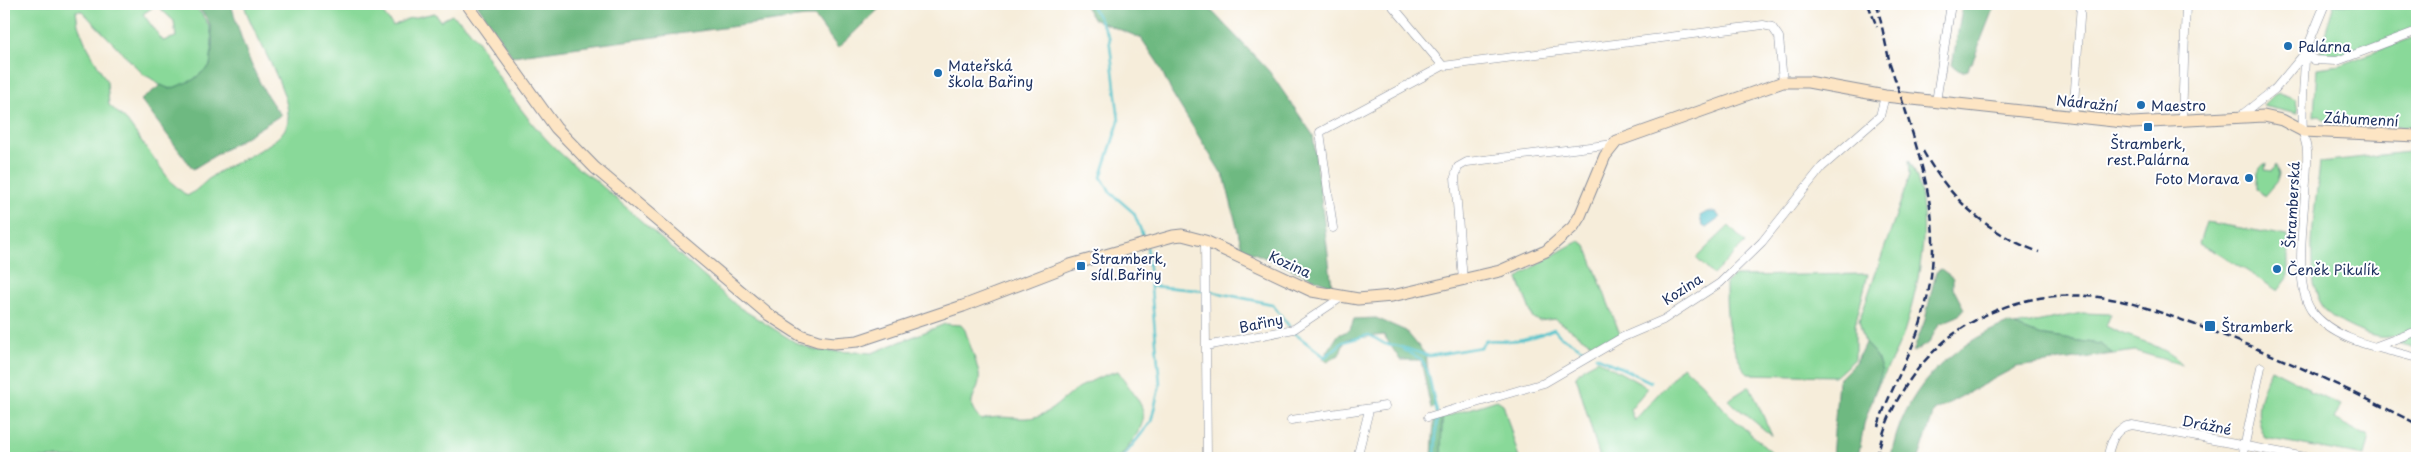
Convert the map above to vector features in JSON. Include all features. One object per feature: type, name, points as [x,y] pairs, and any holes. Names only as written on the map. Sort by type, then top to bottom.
[{"type":"main road","name":"Kozina","points":[[467,4],[556,128],[595,168],[769,315],[791,330],[809,338],[834,343],[865,340],[1070,265],[1152,240],[1182,235],[1205,242],[1312,291],[1342,297],[1384,298],[1463,281],[1524,262],[1546,251],[1563,237],[1580,216],[1602,162],[1614,144]]},
{"type":"main road","points":[[1614,144],[1631,136],[1782,82],[1808,82],[1885,96]]},
{"type":"main road","name":"Nádražní","points":[[1885,96],[2072,118],[2132,123],[2270,116],[2303,131]]},
{"type":"main road","name":"Záhumenní","points":[[2303,131],[2417,136]]},
{"type":"street","points":[[1391,4],[1444,66]]},
{"type":"street","points":[[1936,102],[1952,4]]},
{"type":"street","points":[[2072,118],[2081,4]]},
{"type":"street","points":[[2182,120],[2186,4]]},
{"type":"street","points":[[2239,117],[2275,89],[2305,53],[2325,4]]},
{"type":"street","points":[[1333,228],[1320,132],[1444,66],[1763,25],[1772,27],[1779,37],[1782,82]]},
{"type":"street","points":[[2305,53],[2314,60],[2337,61],[2417,31]]},
{"type":"street","points":[[2303,131],[2305,53]]},
{"type":"street","name":"Kozina","points":[[1428,417],[1544,383],[1623,337],[1663,320],[1720,283],[1762,242],[1822,168],[1880,116],[1885,96]]},
{"type":"street","name":"Štramberská","points":[[2303,131],[2307,151],[2302,262],[2305,297],[2312,310],[2331,328],[2374,347],[2417,358]]},
{"type":"street","points":[[1463,281],[1454,177],[1458,167],[1467,162],[1614,144]]},
{"type":"street","points":[[1205,242],[1204,297],[1207,458]]},
{"type":"street","name":"Bařiny","points":[[1206,346],[1294,329],[1342,297]]},
{"type":"street","points":[[2374,347],[2417,331]]},
{"type":"street","name":"Drážné","points":[[2107,458],[2115,434],[2123,428],[2132,425],[2245,445],[2261,367]]},
{"type":"street","points":[[1291,420],[1369,410],[1385,406]]},
{"type":"street","points":[[1357,458],[1369,410]]},
{"type":"street","points":[[2242,458],[2245,445],[2311,458]]},
{"type":"green space","points":[[4,4],[192,4],[205,18],[211,32],[210,66],[183,86],[176,88],[161,86],[144,75],[82,11],[76,11],[78,25],[85,42],[107,82],[109,105],[127,121],[171,182],[187,196],[215,174],[275,140],[286,127],[288,116],[286,101],[244,4],[376,4],[393,26],[407,19],[435,13],[440,21],[452,15],[461,21],[475,38],[513,98],[556,149],[581,171],[594,179],[737,306],[798,344],[815,350],[872,353],[945,324],[961,325],[965,330],[979,374],[978,387],[973,397],[972,407],[981,420],[996,417],[1032,418],[1038,416],[1052,409],[1083,385],[1118,371],[1136,396],[1143,413],[1143,420],[1132,441],[1122,455],[1116,458],[4,458]],"holes":[[[156,5],[174,21],[176,37],[163,41],[143,14]]]},
{"type":"green space","points":[[197,4],[231,4],[250,62],[264,90],[281,115],[193,169],[141,100],[161,85],[170,89],[193,80],[210,66],[211,28]]},
{"type":"green space","points":[[477,4],[667,4],[698,8],[703,4],[884,4],[838,48],[815,17],[805,17],[512,56]]},
{"type":"green space","points":[[1084,4],[1205,4],[1269,71],[1313,135],[1332,286],[1242,248],[1225,179],[1172,93],[1158,63],[1141,38],[1093,19]]},
{"type":"green space","points":[[1963,4],[1995,4],[1972,63],[1970,63],[1968,70],[1961,71],[1952,65]]},
{"type":"green space","points":[[2334,4],[2417,4],[2417,29],[2381,43],[2379,41],[2336,59],[2319,55]]},
{"type":"green space","points":[[2417,36],[2417,127],[2326,122],[2319,115],[2314,116],[2317,68],[2340,65]]},
{"type":"green space","points":[[2279,93],[2296,99],[2298,114],[2263,106],[2274,95]]},
{"type":"green space","points":[[2417,151],[2417,328],[2391,337],[2378,337],[2352,328],[2331,316],[2322,305],[2316,292],[2313,275],[2312,236],[2320,162]]},
{"type":"green space","points":[[1909,160],[1917,179],[1922,199],[1924,222],[1920,268],[1904,332],[1875,391],[1881,371],[1876,355],[1865,343],[1859,321],[1910,175]]},
{"type":"green space","points":[[2266,163],[2265,170],[2272,171],[2275,165],[2279,174],[2277,181],[2264,196],[2257,188],[2257,177],[2260,168]]},
{"type":"green space","points":[[2206,222],[2288,236],[2288,278],[2278,291],[2230,260],[2199,244]]},
{"type":"green space","points":[[1729,226],[1745,243],[1713,275],[1696,258]]},
{"type":"green space","points":[[1580,241],[1586,246],[1620,334],[1595,346],[1555,319],[1539,321],[1533,318],[1518,279],[1558,252]]},
{"type":"green space","points":[[1941,269],[1953,278],[1953,288],[1964,309],[1958,316],[1939,324],[1929,343],[1913,352],[1925,320],[1936,272]]},
{"type":"green space","points":[[1868,274],[1855,325],[1855,359],[1836,376],[1748,374],[1745,371],[1731,339],[1726,306],[1726,282],[1735,276]]},
{"type":"green space","points":[[2082,313],[2111,314],[2106,326],[2167,352],[2183,365],[2135,351],[2113,354],[2100,344],[2038,335],[2015,326]]},
{"type":"green space","points":[[1376,318],[1406,331],[1425,354],[1435,407],[1431,409],[1421,360],[1400,360],[1384,335],[1346,339],[1339,355],[1328,361],[1323,359],[1338,335],[1350,330],[1354,319]]},
{"type":"green space","points":[[2008,323],[2038,335],[2100,344],[2113,354],[2016,367],[1934,411],[1919,458],[1891,458],[1905,412],[1931,375],[1947,359],[1966,345]]},
{"type":"green space","points":[[2417,334],[2417,348],[2397,343]]},
{"type":"green space","points":[[1865,343],[1876,355],[1882,371],[1864,424],[1858,458],[1832,458],[1838,380],[1856,362]]},
{"type":"green space","points":[[1598,360],[1648,388],[1630,409],[1634,421],[1683,366],[1702,383],[1730,416],[1773,453],[1768,458],[1600,458],[1576,376],[1583,368]]},
{"type":"green space","points":[[2271,369],[2309,388],[2310,392],[2341,405],[2334,419],[2368,437],[2365,456],[2265,438],[2258,411],[2261,395]]},
{"type":"green space","points":[[1750,386],[1772,436],[1728,400]]},
{"type":"green space","points":[[1497,400],[1503,404],[1519,458],[1441,458],[1442,418]]},
{"type":"green space","points":[[1442,418],[1441,458],[1432,458],[1434,419]]},
{"type":"water","points":[[1707,212],[1716,212],[1720,218],[1706,228],[1702,225],[1700,216]]},
{"type":"waterway","points":[[1091,4],[1109,37],[1119,121],[1101,177],[1111,193],[1134,213],[1145,241]]},
{"type":"waterway","points":[[1122,458],[1151,422],[1160,384],[1147,247]]},
{"type":"waterway","points":[[1151,286],[1209,291],[1272,304],[1289,326]]},
{"type":"waterway","points":[[1395,345],[1429,356],[1481,347],[1485,341],[1508,341],[1526,338],[1554,329],[1560,336],[1588,352]]},
{"type":"waterway","points":[[1294,333],[1325,357],[1343,342],[1369,335],[1385,344],[1394,345]]},
{"type":"waterway","points":[[1404,350],[1421,359],[1428,372],[1437,413]]},
{"type":"waterway","points":[[1596,356],[1651,382]]},
{"type":"waterway","points":[[1435,458],[1437,417]]},
{"type":"railway","points":[[1868,4],[1877,27]]},
{"type":"railway","points":[[1877,4],[1890,64],[1907,115]]},
{"type":"railway","points":[[1878,426],[1919,328],[1932,270],[1933,243],[1928,192],[1905,109]]},
{"type":"railway","points":[[1923,151],[1945,184],[1972,212],[1987,225],[2003,235],[2039,252]]},
{"type":"railway","points":[[1877,458],[1887,424],[1901,393],[1921,365],[1946,340],[1977,319],[2012,304],[2068,295],[2101,297],[2128,303],[2193,324],[2251,346],[2417,424]]},
{"type":"place","name":"Palárna","points":[[2288,46]]},
{"type":"place","name":"Mateřská škola Bařiny","points":[[938,73]]},
{"type":"place","name":"Maestro","points":[[2141,105]]},
{"type":"place","name":"Štramberk, rest.Palárna","points":[[2148,127]]},
{"type":"place","name":"Foto Morava","points":[[2249,178]]},
{"type":"place","name":"Štramberk, sídl.Bařiny","points":[[1081,266]]},
{"type":"place","name":"Čeněk Pikulík","points":[[2277,269]]},
{"type":"place","name":"Štramberk","points":[[2210,326]]}]
